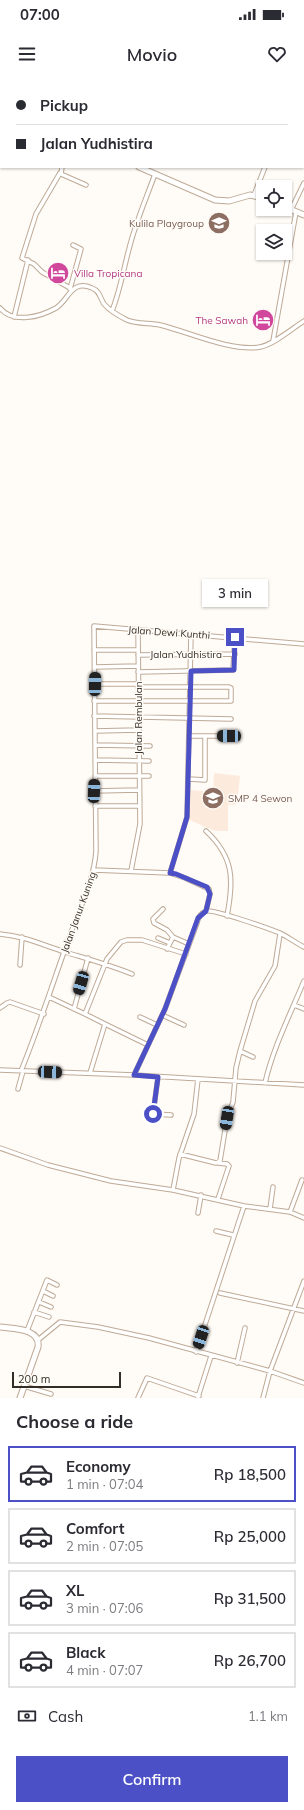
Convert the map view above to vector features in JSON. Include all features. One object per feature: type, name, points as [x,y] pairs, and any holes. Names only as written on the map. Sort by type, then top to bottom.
[{"type":"main road","points":[[145,168],[155,174],[215,200],[229,201],[254,195]]},
{"type":"main road","points":[[294,211],[304,215]]},
{"type":"main road","points":[[0,1327],[27,1331],[34,1334],[38,1340],[38,1347],[20,1398]]},
{"type":"street","points":[[62,168],[36,214],[22,258],[28,260],[42,272],[70,288]]},
{"type":"street","points":[[254,195],[265,168]]},
{"type":"street","points":[[60,173],[86,185]]},
{"type":"street","points":[[112,311],[120,290],[129,249],[138,220],[155,174]]},
{"type":"street","points":[[273,341],[294,211],[304,183]]},
{"type":"street","points":[[68,294],[81,249],[74,244]]},
{"type":"street","points":[[14,317],[28,260]]},
{"type":"street","points":[[0,308],[14,317],[25,318],[47,312],[57,307],[68,294],[81,286],[94,289],[99,293],[103,303],[112,311],[129,321],[163,326],[240,348],[261,347],[304,321]]},
{"type":"street","name":"Jalan Dewi Kunthi","points":[[94,626],[304,644]]},
{"type":"street","name":"Jalan Janur Kuning","points":[[18,1089],[22,1071],[44,1014],[64,952],[94,870],[94,626]]},
{"type":"street","name":"Jalan Rembulan","points":[[131,871],[140,824],[138,790],[138,630]]},
{"type":"street","points":[[170,873],[186,821],[189,779],[191,634]]},
{"type":"street","name":"Jalan Yudhistira","points":[[191,671],[234,670],[235,637]]},
{"type":"street","points":[[94,650],[138,650]]},
{"type":"street","name":"Jalan Yudhistira","points":[[138,654],[235,654]]},
{"type":"street","points":[[95,667],[138,666]]},
{"type":"street","points":[[138,672],[191,671]]},
{"type":"street","points":[[94,701],[231,702],[230,687],[95,684]]},
{"type":"street","points":[[94,716],[231,719]]},
{"type":"street","points":[[95,731],[138,730]]},
{"type":"street","points":[[190,736],[229,736]]},
{"type":"street","points":[[189,779],[205,780],[205,736]]},
{"type":"street","points":[[95,745],[150,746]]},
{"type":"street","points":[[95,760],[149,761]]},
{"type":"street","points":[[95,776],[149,776]]},
{"type":"street","points":[[94,791],[138,790]]},
{"type":"street","points":[[95,806],[139,808]]},
{"type":"street","points":[[206,831],[215,839],[227,859],[232,886],[227,916]]},
{"type":"street","points":[[94,870],[170,873],[209,889],[206,911],[198,918],[186,954],[162,1015],[134,1075]]},
{"type":"street","points":[[163,909],[155,916],[153,921],[159,927],[167,930],[173,937],[189,944]]},
{"type":"street","points":[[206,911],[227,916],[280,934],[304,947]]},
{"type":"street","points":[[0,934],[22,937],[132,974]]},
{"type":"street","points":[[218,1163],[227,1118],[233,1102],[240,1051],[255,1001],[275,966],[280,934]]},
{"type":"street","points":[[20,965],[22,937]]},
{"type":"street","points":[[167,949],[173,937]]},
{"type":"street","points":[[158,938],[170,943]]},
{"type":"street","points":[[85,1014],[105,964],[115,948],[124,941],[142,940],[186,954]]},
{"type":"street","points":[[74,1008],[88,958]]},
{"type":"street","points":[[265,1083],[269,1064],[304,981]]},
{"type":"street","points":[[300,991],[304,993]]},
{"type":"street","points":[[49,997],[148,1045]]},
{"type":"street","points":[[0,1008],[6,1002],[10,1002],[44,1014]]},
{"type":"street","points":[[294,1005],[304,1008]]},
{"type":"street","points":[[162,1015],[184,1025]]},
{"type":"street","points":[[140,1017],[157,1025]]},
{"type":"street","points":[[90,1074],[106,1024]]},
{"type":"street","points":[[240,1051],[253,1056]]},
{"type":"street","points":[[0,1070],[134,1075],[304,1085]]},
{"type":"street","points":[[158,1077],[153,1114],[171,1115]]},
{"type":"street","points":[[173,1190],[180,1154],[194,1114],[198,1079]]},
{"type":"street","points":[[0,1148],[48,1165],[111,1181],[201,1195],[244,1206],[290,1212],[304,1218]]},
{"type":"street","points":[[180,1154],[227,1164],[229,1166],[218,1199]]},
{"type":"street","points":[[290,1212],[302,1180]]},
{"type":"street","points":[[270,1209],[273,1187]]},
{"type":"street","points":[[198,1213],[201,1195]]},
{"type":"street","points":[[196,1352],[233,1235],[244,1206]]},
{"type":"street","points":[[216,1231],[233,1235]]},
{"type":"street","points":[[27,1331],[47,1280],[57,1285]]},
{"type":"street","points":[[263,1398],[270,1371],[304,1281]]},
{"type":"street","points":[[43,1291],[53,1296]]},
{"type":"street","points":[[220,1293],[304,1311]]},
{"type":"street","points":[[39,1302],[51,1307]]},
{"type":"street","points":[[34,1312],[49,1317]]},
{"type":"street","points":[[38,1340],[55,1325],[66,1322],[134,1335],[270,1371],[304,1383]]},
{"type":"street","points":[[237,1363],[245,1328]]},
{"type":"street","points":[[138,1398],[147,1378],[198,1397],[211,1356]]},
{"type":"street","points":[[24,1386],[51,1394]]},
{"type":"shaded area","name":"SMP 4 Sewon","points":[[214,773],[240,776],[237,804],[228,805],[228,831],[215,831],[187,819],[189,790],[213,792]]},
{"type":"place","name":"Kulila Playgroup","points":[[219,223]]},
{"type":"place","name":"Villa Tropicana","points":[[58,273]]},
{"type":"place","name":"The Sawah","points":[[263,320]]},
{"type":"place","name":"SMP 4 Sewon","points":[[213,798]]},
{"type":"route","points":[[153,1114],[158,1077],[134,1075],[165,1009],[192,938],[196,923],[198,918],[206,911],[210,894],[207,887],[170,873],[187,817],[191,671],[234,670],[235,637]]}]
